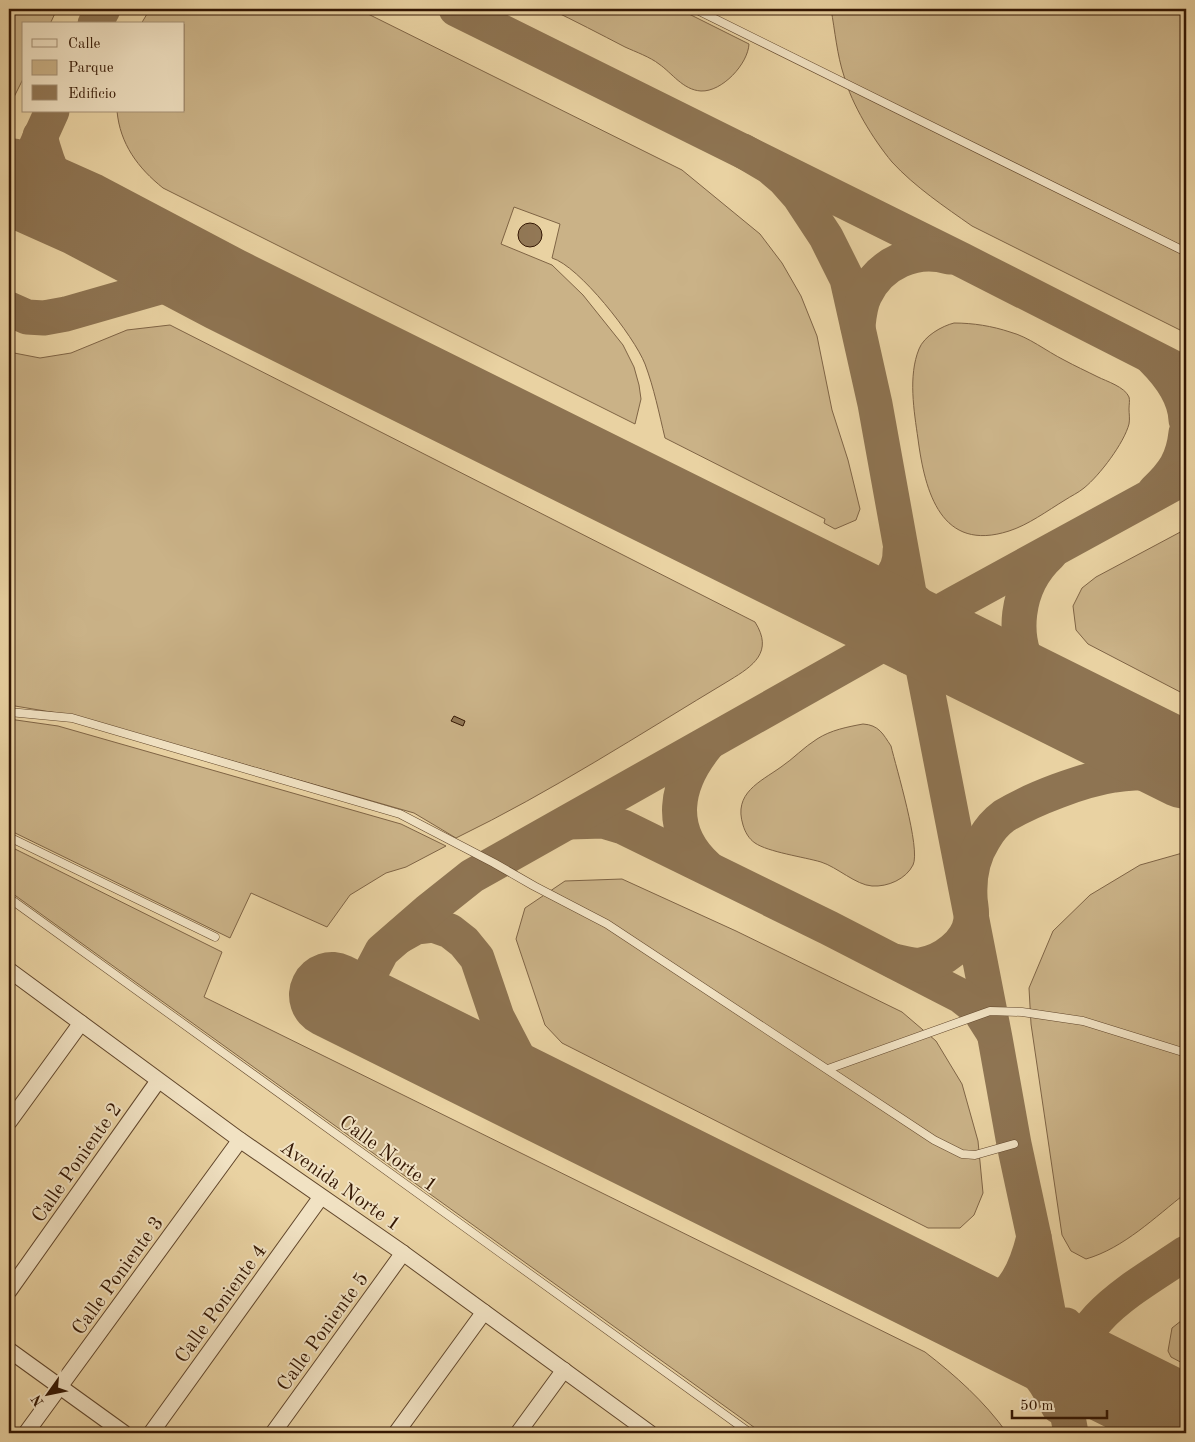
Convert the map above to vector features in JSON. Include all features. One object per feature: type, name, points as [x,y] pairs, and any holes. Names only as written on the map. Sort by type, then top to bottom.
[{"type":"street","name":"Avenida Norte 1","points":[[9,970],[240,1140],[403,1253],[564,1370],[645,1432]]},
{"type":"street","points":[[9,1122],[81,1023]]},
{"type":"street","name":"Calle Poniente 2","points":[[9,1291],[158,1080]]},
{"type":"street","name":"Calle Poniente 3","points":[[26,1433],[240,1140]]},
{"type":"street","name":"Calle Poniente 4","points":[[151,1433],[321,1197]]},
{"type":"street","name":"Calle Poniente 5","points":[[273,1433],[403,1253]]},
{"type":"street","points":[[396,1433],[484,1312]]},
{"type":"street","points":[[9,1350],[124,1433]]},
{"type":"street","points":[[518,1433],[564,1370]]},
{"type":"lane","points":[[695,9],[1186,252]]},
{"type":"lane","points":[[9,712],[72,718],[400,814],[607,924],[934,1140],[962,1154],[975,1155],[1014,1144]]},
{"type":"lane","points":[[9,837],[215,937]]},
{"type":"lane","name":"Calle Norte 1","points":[[9,898],[750,1433]]},
{"type":"lane","points":[[828,1069],[990,1011],[1022,1012],[1083,1021],[1186,1053]]},
{"type":"green space","points":[[9,9],[57,9],[51,22],[22,22],[22,81],[9,107]]},
{"type":"green space","points":[[150,9],[358,9],[682,170],[760,234],[782,263],[801,296],[817,336],[832,410],[848,460],[860,509],[856,520],[835,529],[824,523],[825,519],[665,438],[645,364],[630,337],[590,288],[576,274],[552,258],[560,224],[514,207],[501,244],[552,265],[583,295],[623,345],[634,367],[639,385],[641,399],[635,424],[163,188],[138,164],[126,145],[117,112],[185,112],[185,22],[142,22]]},
{"type":"green space","points":[[550,9],[679,9],[749,44],[748,52],[739,68],[725,82],[709,90],[695,90],[683,84],[651,59]]},
{"type":"green space","points":[[831,9],[1186,9],[1186,333],[972,226],[910,180],[892,162],[878,143],[852,98],[840,60]]},
{"type":"green space","points":[[954,323],[982,325],[1017,334],[1124,390],[1129,397],[1129,422],[1126,432],[1111,458],[1090,482],[1079,491],[1030,521],[1009,531],[986,536],[967,533],[952,526],[941,513],[932,497],[926,479],[916,428],[913,382],[919,349],[929,336],[944,326]]},
{"type":"green space","points":[[170,325],[755,622],[760,633],[762,650],[753,663],[738,675],[526,802],[456,838],[414,813],[75,716],[9,705],[9,352],[40,358],[71,353],[127,330]]},
{"type":"green space","points":[[1186,529],[1186,695],[1088,644],[1076,630],[1073,606],[1082,588],[1096,577]]},
{"type":"green space","points":[[9,719],[58,726],[401,824],[446,846],[406,867],[386,873],[350,895],[327,927],[251,893],[230,938],[9,830]]},
{"type":"green space","points":[[863,724],[877,728],[891,746],[914,843],[915,856],[910,870],[896,881],[878,886],[860,883],[821,862],[777,852],[761,846],[748,835],[743,825],[741,814],[745,797],[750,790],[812,742],[833,731]]},
{"type":"green space","points":[[9,846],[222,952],[204,997],[925,1352],[969,1390],[989,1410],[1007,1433],[762,1433],[9,891]]},
{"type":"green space","points":[[1186,852],[1186,1193],[1126,1240],[1086,1259],[1071,1251],[1062,1235],[1031,1024],[1029,988],[1053,931],[1090,895],[1140,865]]},
{"type":"green space","points":[[622,879],[736,931],[902,1012],[936,1041],[962,1084],[978,1141],[983,1193],[974,1215],[960,1228],[928,1228],[562,1043],[545,1025],[516,939],[525,908],[565,881]]},
{"type":"green space","points":[[1186,1317],[1186,1365],[1171,1357],[1168,1351],[1172,1328]]},
{"type":"building","points":[[530,223],[539,226],[542,235],[539,244],[530,247],[521,244],[518,235],[521,226]]},
{"type":"building","points":[[454,716],[465,721],[463,726],[451,721]]},
{"type":"taxiway","points":[[96,22],[103,9]]},
{"type":"taxiway","points":[[456,9],[962,260],[1186,374]]},
{"type":"taxiway","points":[[9,206],[52,112]]},
{"type":"taxiway","points":[[40,136],[55,179],[74,206],[83,214]]},
{"type":"taxiway","points":[[743,151],[770,167],[799,196],[826,237],[847,279],[875,404],[919,648],[1071,1433]]},
{"type":"taxiway","points":[[858,326],[865,295],[880,274],[889,266],[900,260],[924,254],[937,254],[949,257]]},
{"type":"taxiway","points":[[9,309],[27,317],[44,318],[66,314],[174,283],[201,281],[225,289]]},
{"type":"taxiway","points":[[1153,359],[1175,387],[1183,403],[1186,420]]},
{"type":"taxiway","points":[[1155,491],[1172,472],[1180,458],[1186,433]]},
{"type":"taxiway","points":[[353,1006],[382,951],[472,876],[954,604],[1186,477]]},
{"type":"taxiway","points":[[829,589],[859,595],[876,590],[883,586],[894,574],[900,559],[900,551]]},
{"type":"taxiway","points":[[1050,554],[1038,567],[1023,597],[1019,630],[1027,663],[1036,678],[1071,709]]},
{"type":"taxiway","points":[[842,596],[886,628],[907,656]]},
{"type":"taxiway","points":[[916,602],[928,626],[947,645],[1018,683]]},
{"type":"taxiway","points":[[707,745],[688,775],[682,791],[680,807],[685,838],[694,853],[707,867]]},
{"type":"taxiway","points":[[894,961],[914,965],[929,963],[945,956],[960,944],[969,928],[972,917],[970,882],[974,860],[988,832],[1004,816],[1028,803],[1087,781],[1114,775],[1141,773],[1186,775]]},
{"type":"taxiway","points":[[569,822],[603,821],[623,827],[829,928],[961,996],[979,1010],[993,1032]]},
{"type":"taxiway","points":[[400,936],[416,927],[433,925],[450,931],[464,942],[477,958],[497,1017],[523,1067],[550,1097],[586,1120]]},
{"type":"taxiway","points":[[947,1300],[982,1305],[996,1301],[1007,1294],[1023,1270],[1034,1237]]},
{"type":"taxiway","points":[[1068,1391],[1071,1366],[1079,1344],[1092,1325],[1126,1293],[1186,1253]]},
{"type":"taxiway","points":[[981,1317],[1025,1357],[1043,1380],[1058,1406]]},
{"type":"taxiway","points":[[1066,1325],[1109,1368],[1153,1402]]},
{"type":"runway","points":[[9,181],[83,214],[225,289],[1186,766]]},
{"type":"runway","points":[[332,995],[1186,1419]]}]
